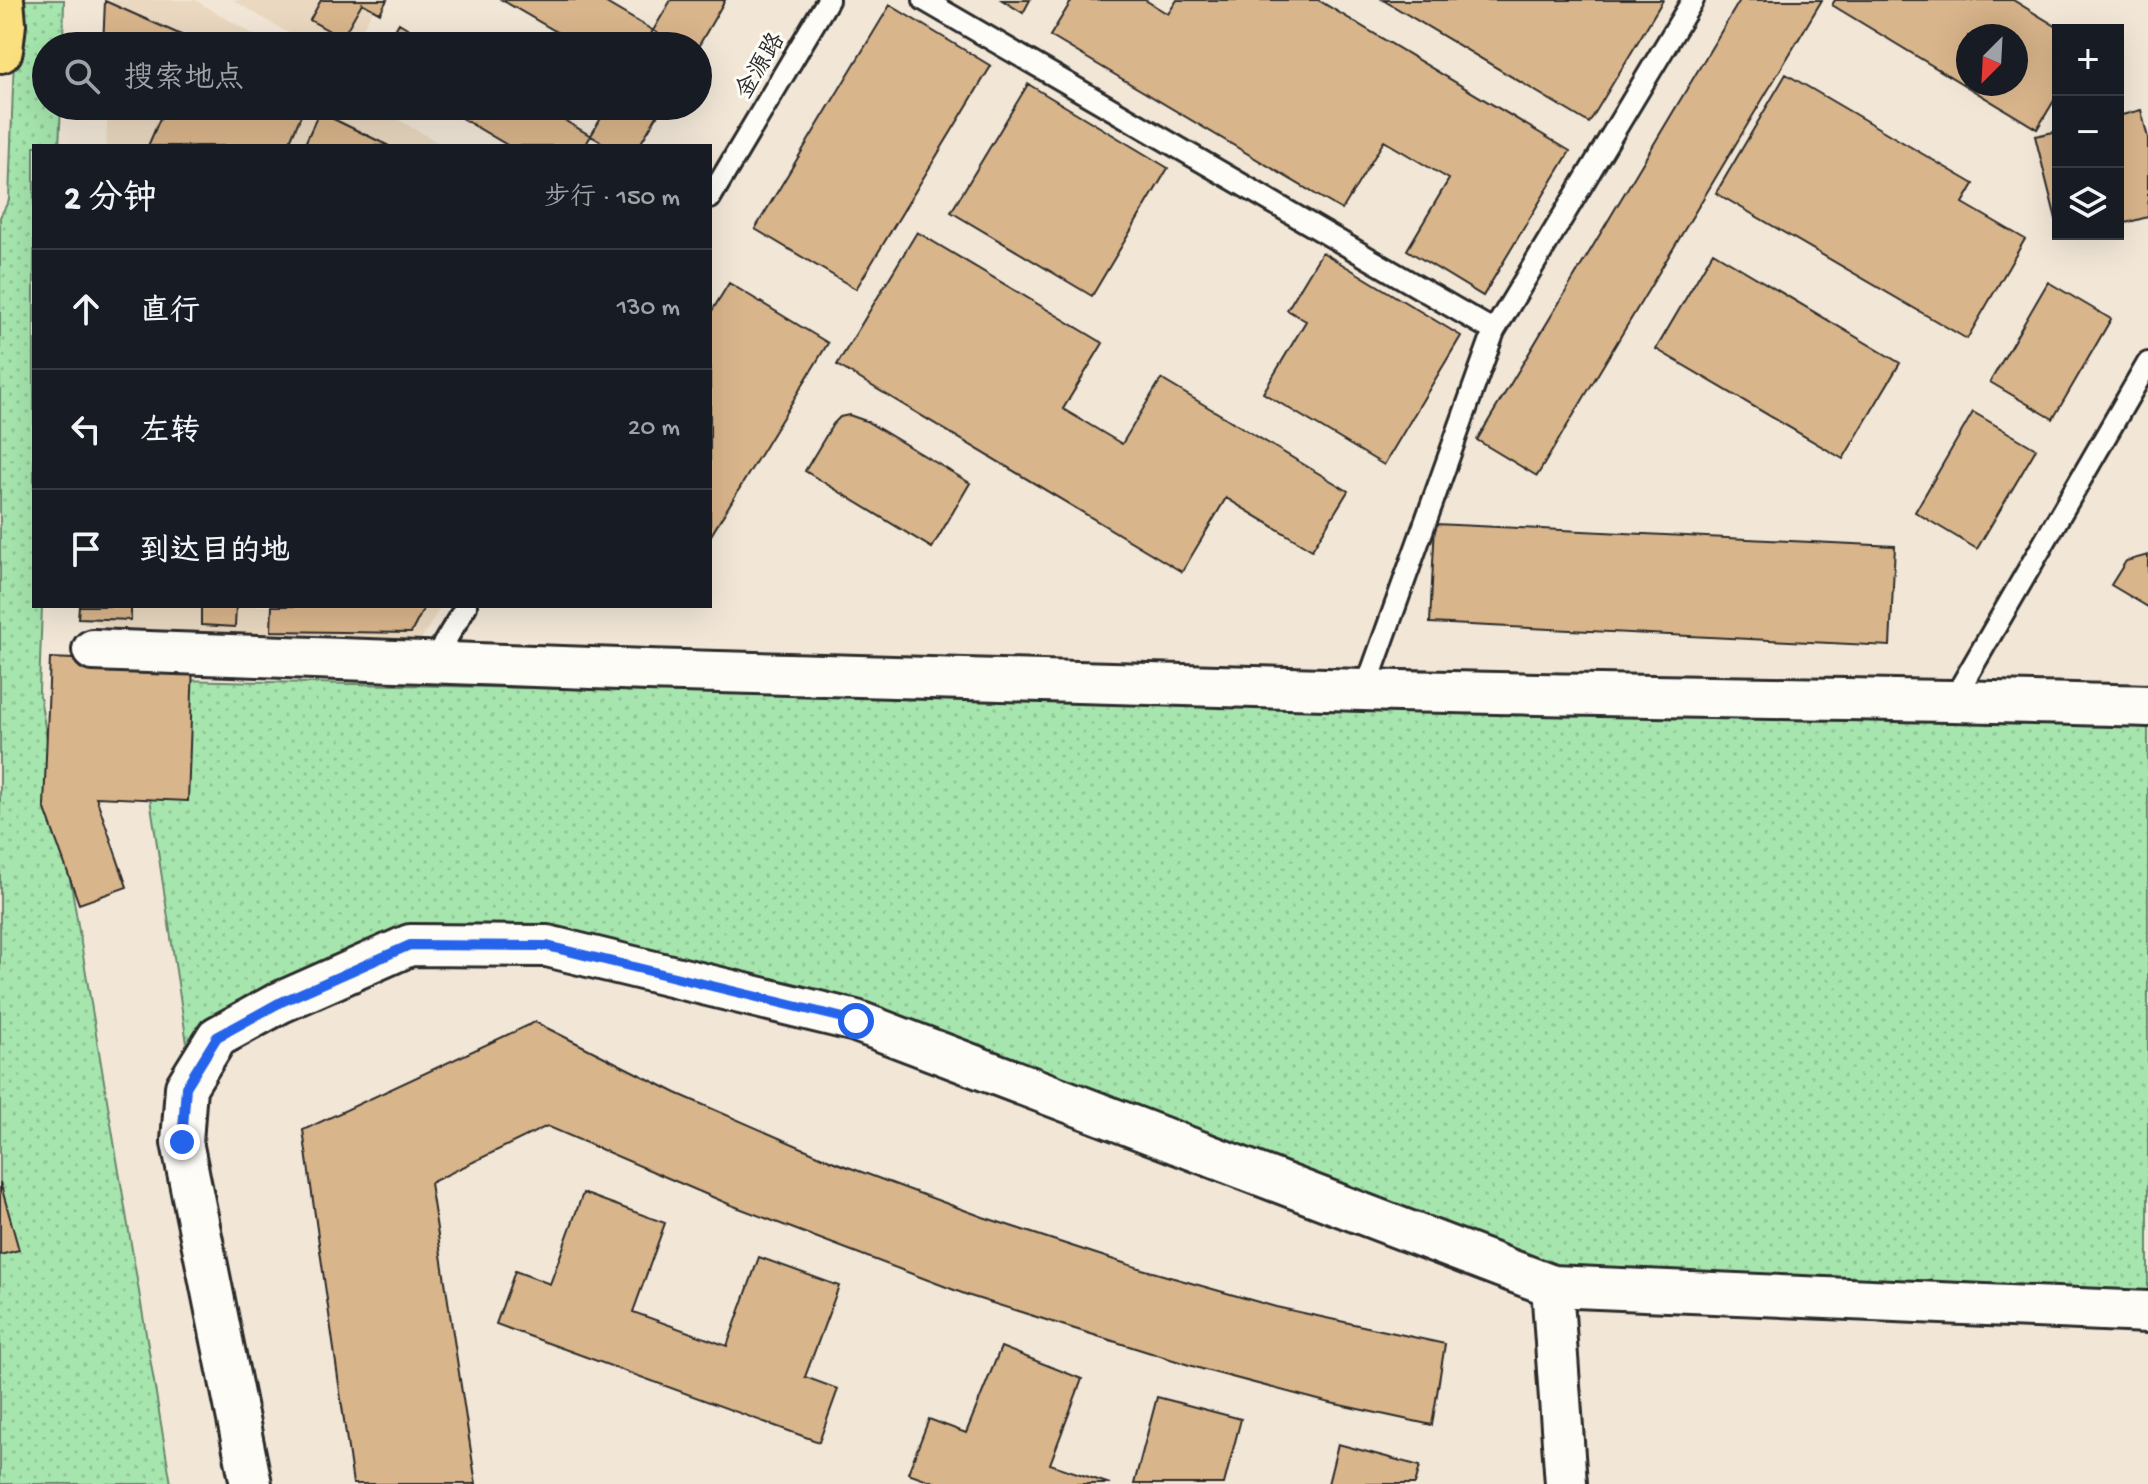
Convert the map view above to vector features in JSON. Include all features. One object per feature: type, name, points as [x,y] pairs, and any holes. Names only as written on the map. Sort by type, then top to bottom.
[{"type":"highway","points":[[0,50],[3,24],[1,0]]},
{"type":"street","points":[[93,650],[1365,690],[2148,706]]},
{"type":"street","points":[[251,1484],[182,1142],[186,1087],[217,1037],[279,1003],[410,945],[547,946],[856,1021],[1552,1286],[2148,1312]]},
{"type":"street","points":[[1552,1286],[1566,1484]]},
{"type":"lane","name":"金源路","points":[[712,195],[828,0]]},
{"type":"lane","points":[[924,0],[1494,331]]},
{"type":"lane","points":[[1365,690],[1494,331],[1693,0]]},
{"type":"lane","points":[[1953,700],[2148,363]]},
{"type":"lane","points":[[432,663],[465,608]]},
{"type":"shaded area","points":[[112,0],[195,0],[249,32],[111,32]]},
{"type":"shaded area","points":[[233,0],[379,0],[360,32],[287,32]]},
{"type":"shaded area","points":[[107,120],[399,120],[441,144],[106,144]]},
{"type":"shaded area","points":[[86,608],[440,608],[418,645],[104,628],[86,614]]},
{"type":"green space","points":[[16,0],[64,0],[63,32],[32,32],[32,120],[60,120],[59,144],[32,144],[32,608],[42,608],[39,691],[171,1484],[0,1484],[0,217],[9,200]]},
{"type":"green space","points":[[132,679],[2148,725],[2148,1303],[1555,1267],[862,1001],[550,929],[407,927],[191,1070]]},
{"type":"building","points":[[321,0],[387,0],[380,13],[362,3],[345,32],[331,32],[310,20]]},
{"type":"building","points":[[502,0],[601,0],[656,32],[557,32]]},
{"type":"building","points":[[671,0],[725,0],[707,32],[652,32]]},
{"type":"building","points":[[1002,0],[1030,0],[1023,13]]},
{"type":"building","points":[[1072,0],[1145,0],[1168,14],[1177,0],[1318,0],[1570,151],[1483,296],[1407,250],[1449,179],[1384,141],[1342,210],[1050,36]]},
{"type":"building","points":[[1383,0],[1663,0],[1589,123]]},
{"type":"building","points":[[1740,0],[1822,0],[1537,476],[1477,440]]},
{"type":"building","points":[[1835,0],[2013,0],[2052,24],[2052,104],[2037,129],[1982,96],[2028,96],[2028,24],[1956,24],[1956,80],[1832,5]]},
{"type":"building","points":[[105,1],[175,32],[104,32]]},
{"type":"building","points":[[890,5],[991,66],[856,289],[755,229]]},
{"type":"building","points":[[399,23],[414,32],[394,32]]},
{"type":"building","points":[[1786,74],[1974,184],[1963,203],[2025,239],[1967,339],[1716,193]]},
{"type":"building","points":[[1028,84],[1168,168],[1092,296],[951,212]]},
{"type":"building","points":[[2141,110],[2148,138],[2148,217],[2124,223],[2124,168],[2124,114]]},
{"type":"building","points":[[159,120],[299,120],[289,144],[149,144]]},
{"type":"building","points":[[315,120],[335,120],[385,144],[305,144]]},
{"type":"building","points":[[465,120],[564,120],[605,144],[506,144]]},
{"type":"building","points":[[600,120],[655,120],[640,144],[586,144]]},
{"type":"building","points":[[2052,132],[2052,203],[2035,136]]},
{"type":"building","points":[[917,232],[1103,343],[1063,409],[1122,444],[1161,379],[1348,491],[1312,550],[1226,498],[1182,572],[837,365]]},
{"type":"building","points":[[1322,252],[1461,336],[1384,465],[1263,393],[1306,321],[1287,310]]},
{"type":"building","points":[[1713,252],[1900,363],[1843,459],[1656,349]]},
{"type":"building","points":[[2048,282],[2111,319],[2053,419],[1990,382]]},
{"type":"building","points":[[729,283],[828,343],[712,534],[712,311]]},
{"type":"building","points":[[1973,412],[2036,449],[1977,549],[1915,512]]},
{"type":"building","points":[[849,415],[866,421],[970,483],[932,548],[805,471],[833,424],[840,417]]},
{"type":"building","points":[[1435,524],[1895,546],[1890,646],[1430,623]]},
{"type":"building","points":[[2148,555],[2148,607],[2111,585],[2126,561]]},
{"type":"building","points":[[79,608],[131,608],[131,620],[78,618]]},
{"type":"building","points":[[201,608],[236,608],[235,627],[201,625]]},
{"type":"building","points":[[272,608],[424,608],[411,633],[271,631]]},
{"type":"building","points":[[50,658],[193,664],[188,801],[96,797],[127,887],[79,904],[44,806]]},
{"type":"building","points":[[535,1022],[676,1093],[832,1161],[983,1217],[1142,1269],[1276,1307],[1445,1344],[1432,1425],[1326,1402],[1205,1370],[970,1296],[731,1205],[547,1126],[430,1183],[476,1484],[353,1484],[303,1130]]},
{"type":"building","points":[[0,1182],[19,1250],[0,1255]]},
{"type":"building","points":[[583,1193],[665,1223],[633,1312],[727,1346],[759,1257],[839,1286],[805,1377],[838,1389],[819,1442],[496,1324],[515,1271],[550,1284]]},
{"type":"building","points":[[1001,1347],[1082,1379],[1050,1464],[1110,1484],[939,1484],[908,1473],[929,1419],[966,1433]]},
{"type":"building","points":[[1157,1397],[1241,1419],[1224,1484],[1134,1484]]},
{"type":"building","points":[[1338,1444],[1420,1466],[1415,1484],[1328,1484]]},
{"type":"route","points":[[182,1142],[186,1087],[217,1037],[279,1003],[410,945],[547,946],[856,1021]]}]
